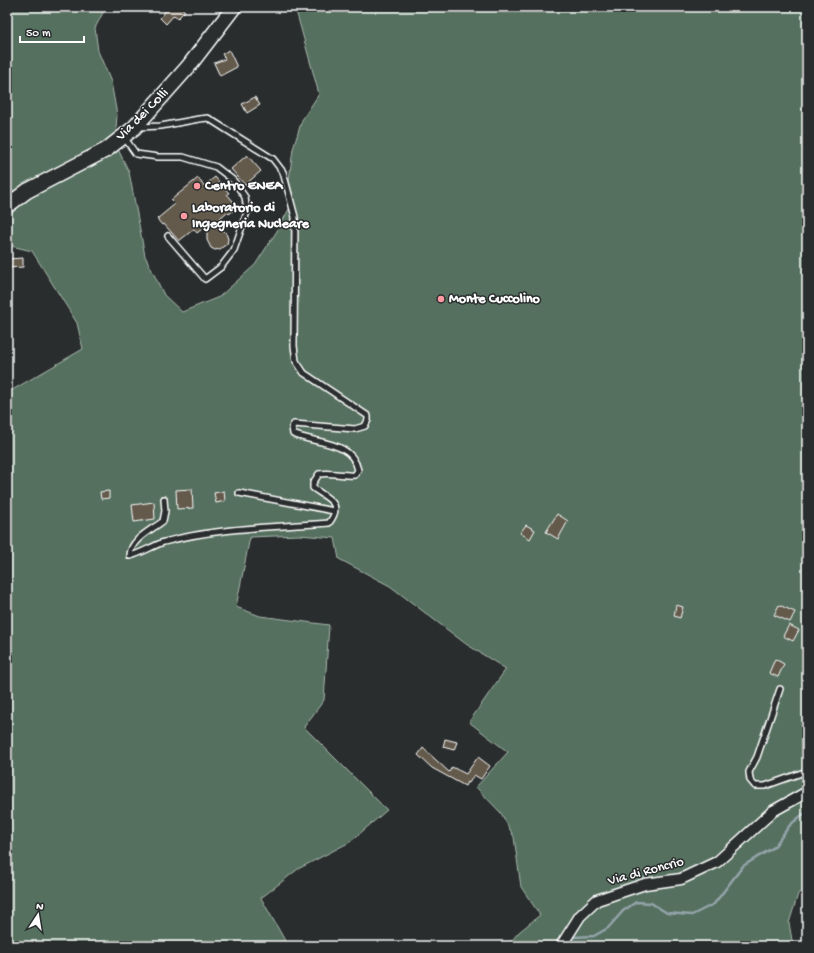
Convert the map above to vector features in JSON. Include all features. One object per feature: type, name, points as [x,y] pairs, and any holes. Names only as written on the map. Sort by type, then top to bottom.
[{"type":"main road","name":"Via dei Colli","points":[[7,206],[27,191],[106,150],[129,132],[188,67],[234,7]]},
{"type":"street","name":"Via di Roncrio","points":[[561,946],[580,916],[596,900],[645,884],[681,879],[717,862],[773,811],[807,792]]},
{"type":"lane","points":[[164,499],[165,511],[163,521],[139,538],[130,551],[130,556],[163,543],[200,535],[329,523],[334,516],[335,506],[333,501],[313,488],[313,483],[319,474],[327,473],[346,476],[355,475],[358,470],[356,462],[347,452],[323,441],[300,437],[293,434],[292,427],[294,424],[355,429],[365,426],[368,420],[368,416],[358,408],[304,373],[296,361],[294,340],[294,218],[283,172],[273,159],[208,118],[129,132],[136,154],[158,157],[183,157],[216,167],[233,180],[245,197],[247,212],[234,250],[221,267],[205,279],[168,236]]},
{"type":"lane","points":[[239,493],[334,511]]},
{"type":"lane","points":[[780,689],[757,757],[750,772],[750,780],[755,786],[765,786],[807,771]]},
{"type":"green space","points":[[7,7],[106,7],[95,28],[98,51],[111,82],[117,115],[115,143],[129,172],[145,256],[164,295],[182,312],[219,297],[255,265],[277,231],[294,200],[289,180],[293,149],[302,120],[319,94],[295,7],[807,7],[807,887],[798,894],[789,923],[793,946],[507,946],[519,932],[540,915],[521,887],[514,837],[501,813],[476,787],[508,752],[469,722],[506,669],[466,644],[390,586],[339,559],[335,538],[299,535],[250,537],[236,607],[260,616],[329,625],[324,700],[304,727],[387,810],[350,842],[298,869],[261,898],[288,946],[7,946],[7,393],[83,349],[77,323],[32,251],[7,245]]},
{"type":"building","points":[[169,7],[180,7],[185,11],[178,18],[174,15],[166,24],[160,18]]},
{"type":"building","points":[[229,50],[237,67],[220,76],[214,63],[225,59],[222,54]]},
{"type":"building","points":[[255,97],[260,105],[247,113],[242,104]]},
{"type":"building","points":[[247,155],[261,171],[245,185],[231,169]]},
{"type":"building","points":[[215,177],[229,193],[227,194],[238,207],[229,214],[227,212],[212,225],[226,233],[228,239],[227,244],[220,249],[215,250],[211,248],[207,240],[207,225],[197,233],[194,229],[179,241],[164,224],[162,225],[157,219],[175,204],[171,200],[198,178],[204,186]]},
{"type":"building","points":[[23,258],[23,267],[7,268],[7,259]]},
{"type":"building","points":[[192,489],[193,508],[177,509],[176,490]]},
{"type":"building","points":[[109,491],[109,498],[101,499],[100,492]]},
{"type":"building","points":[[224,491],[225,501],[216,503],[214,493]]},
{"type":"building","points":[[154,502],[155,519],[134,522],[132,505]]},
{"type":"building","points":[[557,514],[568,521],[558,539],[546,532]]},
{"type":"building","points":[[526,525],[535,530],[530,539],[520,533]]},
{"type":"building","points":[[676,605],[683,607],[680,618],[674,616]]},
{"type":"building","points":[[779,605],[795,612],[790,622],[774,615]]},
{"type":"building","points":[[789,625],[799,630],[793,641],[783,636]]},
{"type":"building","points":[[775,659],[784,664],[778,677],[769,673]]},
{"type":"building","points":[[445,739],[457,742],[454,750],[443,747]]},
{"type":"building","points":[[423,748],[449,772],[452,767],[466,774],[478,757],[490,766],[481,779],[474,775],[465,786],[432,768],[418,755]]},
{"type":"waterway","points":[[574,937],[594,936],[608,928],[623,911],[636,902],[651,903],[667,913],[692,915],[714,904],[743,866],[774,847],[790,825],[802,815],[807,813]]},
{"type":"place","name":"Centro ENEA","points":[[197,186]]},
{"type":"place","name":"Laboratorio di Ingegneria Nucleare","points":[[184,216]]},
{"type":"place","name":"Monte Cuccolino","points":[[441,299]]}]
